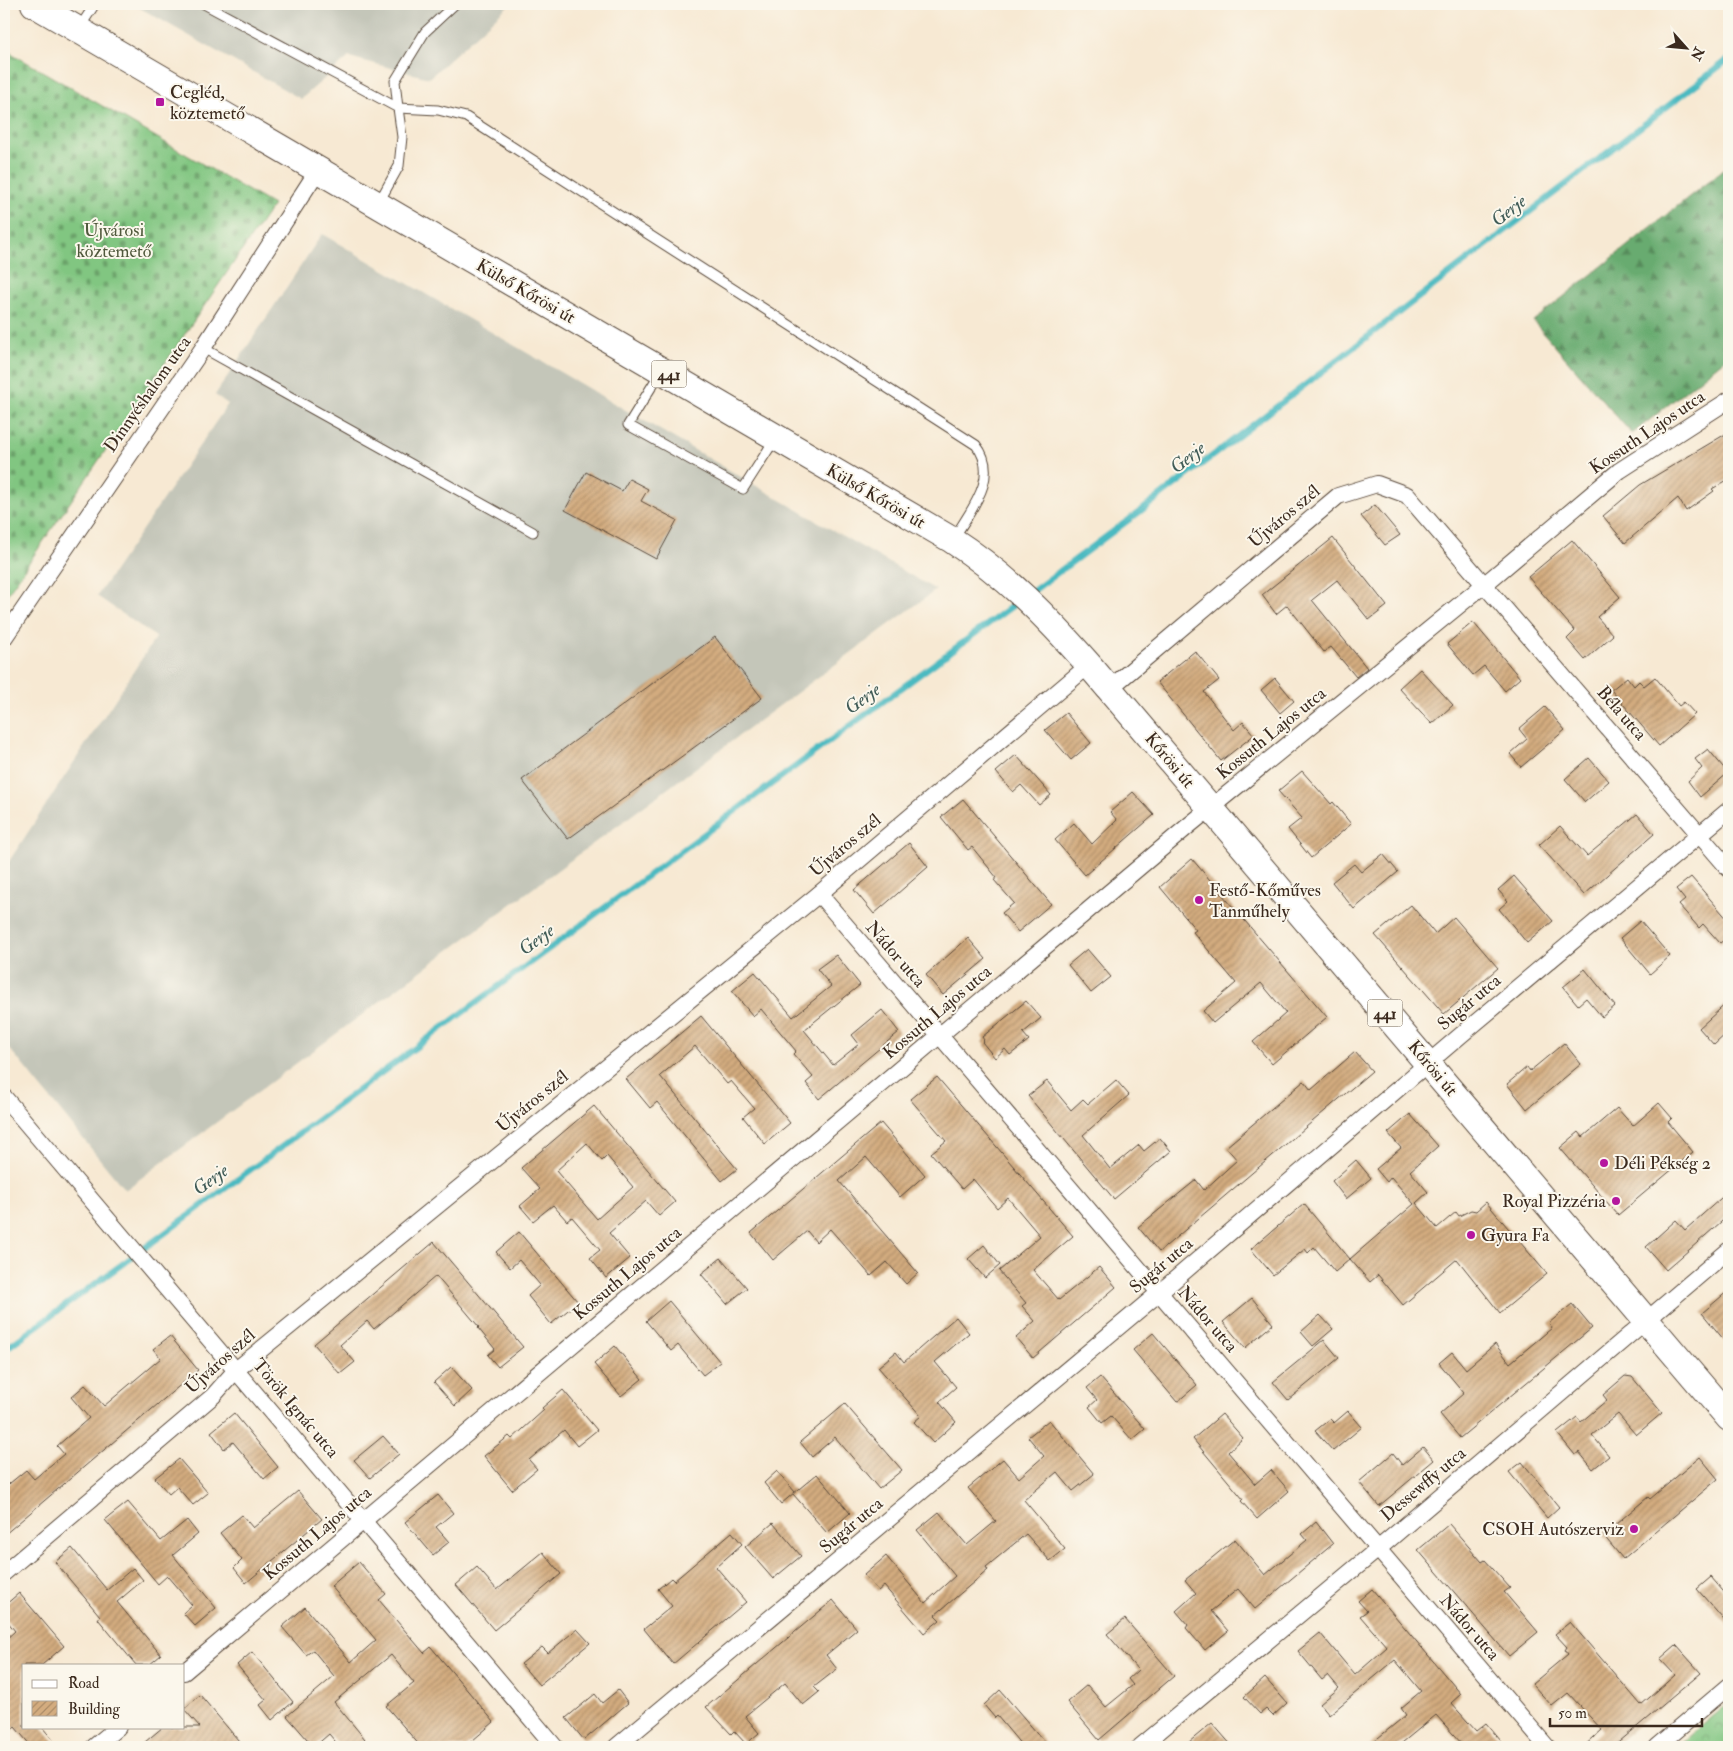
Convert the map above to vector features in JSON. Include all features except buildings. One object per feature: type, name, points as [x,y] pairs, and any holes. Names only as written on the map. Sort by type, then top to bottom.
[{"type":"main road","name":"Külső Kőrösi út","points":[[34,4],[952,540],[981,559],[1014,586]]},
{"type":"main road","name":"Kőrösi út","points":[[1014,586],[1039,610],[1109,688],[1729,1418]]},
{"type":"street","name":"Dinnyéshalom utca","points":[[4,638],[203,348],[318,170]]},
{"type":"street","name":"Kossuth Lajos utca","points":[[185,1671],[1210,808],[1485,584],[1619,471],[1729,400]]},
{"type":"street","name":"Újváros szél","points":[[1109,688],[1338,496],[1377,484],[1407,495],[1485,584]]},
{"type":"street","name":"Béla utca","points":[[1485,584],[1729,869]]},
{"type":"street","name":"Újváros szél","points":[[4,1573],[213,1396],[236,1370],[819,894],[1089,665]]},
{"type":"street","name":"Sugár utca","points":[[616,1747],[1159,1293],[1428,1063],[1729,810]]},
{"type":"street","name":"Nádor utca","points":[[819,894],[1547,1747]]},
{"type":"street","name":"Török Ignác utca","points":[[4,1097],[555,1747]]},
{"type":"street","name":"Dessewffy utca","points":[[1140,1747],[1378,1549],[1729,1250]]},
{"type":"street","points":[[1657,1747],[1729,1686]]},
{"type":"street","points":[[94,1747],[117,1728]]},
{"type":"lane","points":[[78,30],[95,4]]},
{"type":"lane","points":[[204,4],[398,108],[438,110],[466,117],[976,445],[983,453],[986,475],[980,496],[952,540]]},
{"type":"lane","points":[[378,205],[399,166],[402,137],[395,81],[425,32],[455,4]]},
{"type":"lane","points":[[203,348],[533,532]]},
{"type":"lane","points":[[662,370],[628,425],[743,489],[776,438]]},
{"type":"shaded area","points":[[133,4],[510,4],[429,78],[349,57],[301,99]]},
{"type":"shaded area","points":[[322,234],[936,590],[125,1190],[4,1042],[4,869],[156,637],[97,596],[228,404],[215,395]]},
{"type":"green space","name":"Újvárosi köztemető","points":[[4,49],[273,205],[4,599]]},
{"type":"green space","points":[[1729,165],[1729,356],[1632,434],[1533,321]]},
{"type":"green space","points":[[1729,1702],[1729,1747],[1676,1747]]},
{"type":"waterway","name":"Gerje","points":[[1029,594],[1142,510],[1729,59]]},
{"type":"waterway","name":"Gerje","points":[[4,1350],[1019,601]]},
{"type":"place","name":"Cegléd, köztemető","points":[[160,102]]},
{"type":"place","name":"Festő-Kőműves Tanműhely","points":[[1199,900]]},
{"type":"place","name":"Déli Pékség 2","points":[[1604,1163]]},
{"type":"place","name":"Royal Pizzéria","points":[[1616,1201]]},
{"type":"place","name":"Gyura Fa","points":[[1471,1235]]},
{"type":"place","name":"CSOH Autószerviz","points":[[1634,1529]]}]
